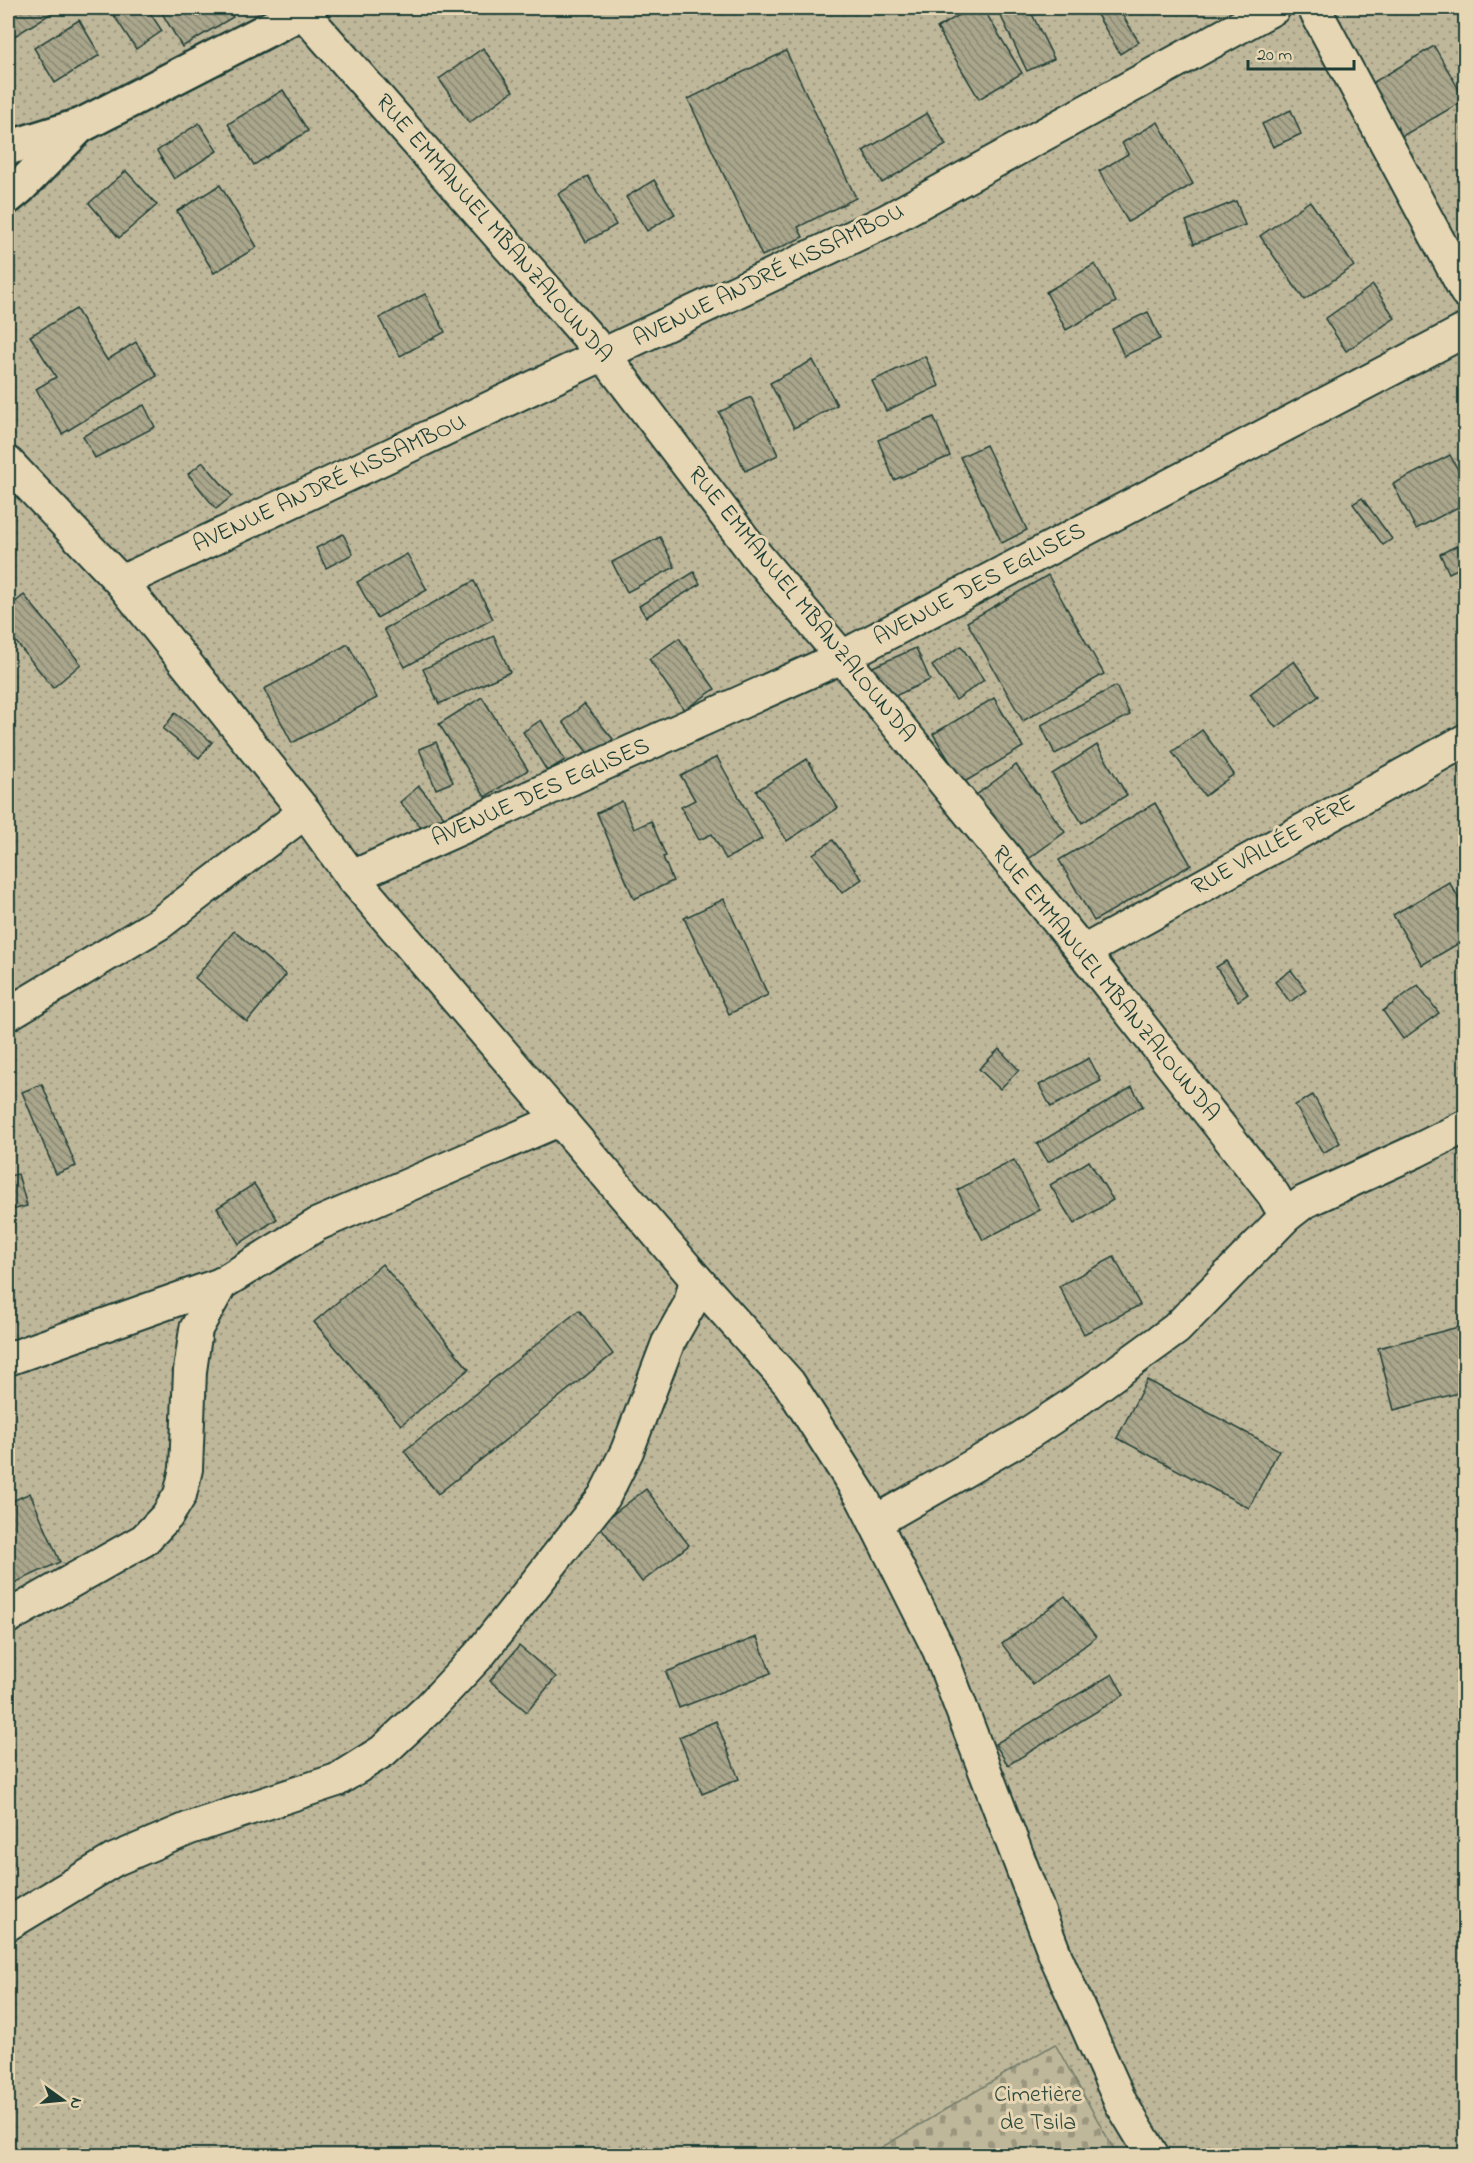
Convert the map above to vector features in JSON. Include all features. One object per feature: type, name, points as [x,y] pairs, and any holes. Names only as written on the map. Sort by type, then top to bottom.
[{"type":"highway","points":[[8,148],[82,125],[304,9]]},
{"type":"highway","points":[[8,197],[82,125]]},
{"type":"street","name":"AVENUE ANDRÉ KISSAMBOU","points":[[121,582],[886,221],[1274,8]]},
{"type":"street","points":[[1314,8],[1466,291]]},
{"type":"street","name":"RUE EMMANUEL MBANZALOUNDA","points":[[304,9],[604,355],[756,555],[1083,952],[1273,1194],[1286,1216]]},
{"type":"street","name":"AVENUE DES EGLISES","points":[[352,877],[842,657],[1466,330]]},
{"type":"street","points":[[8,462],[121,582],[305,812],[352,877],[696,1279],[789,1383],[863,1499],[939,1650],[1056,1958],[1121,2103],[1153,2156]]},
{"type":"street","name":"RUE VALLÉE PÈRE","points":[[1083,952],[1466,740]]},
{"type":"street","points":[[8,1014],[160,923],[305,812]]},
{"type":"street","points":[[8,1359],[221,1284],[318,1224],[561,1119]]},
{"type":"street","points":[[875,1522],[1070,1406],[1176,1329],[1286,1216],[1304,1202],[1466,1126]]},
{"type":"street","points":[[8,1924],[114,1860],[190,1828],[337,1780],[383,1751],[428,1709],[479,1655],[604,1497],[627,1451],[668,1343],[690,1304],[696,1279]]},
{"type":"street","points":[[8,1617],[144,1540],[167,1516],[180,1495],[186,1469],[189,1371],[196,1329],[221,1284]]},
{"type":"green space","points":[[8,8],[1465,8],[1465,2155],[8,2155]]},
{"type":"green space","name":"Cimetière de Tsila","points":[[1055,2044],[1117,2155],[869,2155]]},
{"type":"building","points":[[8,8],[60,8],[13,37],[8,28]]},
{"type":"building","points":[[122,8],[147,8],[162,31],[136,49],[113,14]]},
{"type":"building","points":[[159,8],[227,8],[233,17],[182,47]]},
{"type":"building","points":[[971,8],[983,8],[1022,73],[979,99],[937,28]]},
{"type":"building","points":[[997,8],[1029,8],[1054,59],[1027,71]]},
{"type":"building","points":[[1093,8],[1118,8],[1139,42],[1120,54]]},
{"type":"building","points":[[79,20],[100,55],[55,83],[34,48]]},
{"type":"building","points":[[1434,46],[1465,100],[1399,138],[1369,85]]},
{"type":"building","points":[[483,48],[513,91],[469,123],[439,79]]},
{"type":"building","points":[[786,51],[856,198],[798,227],[803,237],[762,256],[688,99]]},
{"type":"building","points":[[283,90],[308,131],[254,165],[228,124]]},
{"type":"building","points":[[1291,110],[1301,134],[1273,147],[1262,124]]},
{"type":"building","points":[[927,113],[946,145],[882,183],[863,151]]},
{"type":"building","points":[[1158,122],[1193,184],[1128,222],[1099,171],[1128,154],[1122,143]]},
{"type":"building","points":[[199,123],[217,151],[174,179],[157,151]]},
{"type":"building","points":[[126,171],[157,205],[119,238],[89,203]]},
{"type":"building","points":[[588,176],[616,225],[586,242],[558,194]]},
{"type":"building","points":[[654,180],[675,214],[647,231],[626,197]]},
{"type":"building","points":[[220,185],[257,247],[214,273],[177,211]]},
{"type":"building","points":[[1236,201],[1245,225],[1194,244],[1186,221]]},
{"type":"building","points":[[1310,201],[1354,266],[1304,300],[1260,236]]},
{"type":"building","points":[[1095,264],[1116,302],[1066,330],[1046,292]]},
{"type":"building","points":[[1373,285],[1395,318],[1346,351],[1325,319]]},
{"type":"building","points":[[425,294],[445,332],[400,356],[379,318]]},
{"type":"building","points":[[76,309],[107,360],[136,342],[157,376],[62,434],[36,389],[56,377],[30,336]]},
{"type":"building","points":[[1148,312],[1160,339],[1124,356],[1112,329]]},
{"type":"building","points":[[925,356],[939,386],[886,411],[872,381]]},
{"type":"building","points":[[813,360],[837,405],[794,428],[770,383]]},
{"type":"building","points":[[751,397],[778,455],[745,471],[719,412]]},
{"type":"building","points":[[144,405],[155,427],[95,458],[83,436]]},
{"type":"building","points":[[934,417],[950,456],[894,480],[878,440]]},
{"type":"building","points":[[986,445],[1027,530],[1002,543],[960,457]]},
{"type":"building","points":[[1450,455],[1466,485],[1466,503],[1416,529],[1393,484]]},
{"type":"building","points":[[203,462],[232,496],[216,509],[188,474]]},
{"type":"building","points":[[1362,498],[1392,539],[1383,545],[1353,504]]},
{"type":"building","points":[[343,534],[353,554],[326,568],[316,548]]},
{"type":"building","points":[[660,537],[675,567],[627,592],[612,562]]},
{"type":"building","points":[[1466,541],[1466,565],[1449,573],[1440,554]]},
{"type":"building","points":[[407,554],[427,590],[377,618],[357,582]]},
{"type":"building","points":[[694,572],[700,584],[646,617],[639,606]]},
{"type":"building","points":[[1048,575],[1104,674],[1023,721],[967,622]]},
{"type":"building","points":[[474,581],[493,619],[405,667],[384,629]]},
{"type":"building","points":[[24,595],[81,664],[53,688],[8,632],[8,608]]},
{"type":"building","points":[[494,636],[510,672],[439,704],[423,669]]},
{"type":"building","points":[[679,638],[715,689],[684,710],[649,659]]},
{"type":"building","points":[[348,644],[377,698],[292,743],[264,689]]},
{"type":"building","points":[[961,646],[984,680],[956,700],[932,666]]},
{"type":"building","points":[[916,648],[930,680],[882,702],[868,669]]},
{"type":"building","points":[[1294,661],[1319,696],[1276,728],[1250,694]]},
{"type":"building","points":[[1116,686],[1130,715],[1055,754],[1041,725]]},
{"type":"building","points":[[482,697],[528,770],[485,797],[439,724]]},
{"type":"building","points":[[994,698],[1023,747],[963,783],[933,734]]},
{"type":"building","points":[[584,704],[613,739],[591,757],[563,722]]},
{"type":"building","points":[[175,713],[212,742],[199,758],[163,729]]},
{"type":"building","points":[[541,720],[565,760],[547,771],[523,732]]},
{"type":"building","points":[[1202,730],[1234,774],[1205,796],[1172,752]]},
{"type":"building","points":[[436,742],[453,782],[436,789],[419,749]]},
{"type":"building","points":[[1097,745],[1127,795],[1082,823],[1052,774]]},
{"type":"building","points":[[717,757],[762,839],[726,859],[712,834],[699,840],[681,807],[695,800],[681,776]]},
{"type":"building","points":[[807,759],[838,808],[787,841],[756,791]]},
{"type":"building","points":[[1016,765],[1065,832],[1023,863],[975,796]]},
{"type":"building","points":[[419,786],[448,822],[429,837],[400,802]]},
{"type":"building","points":[[622,801],[634,829],[651,821],[666,856],[663,857],[673,881],[634,899],[597,813]]},
{"type":"building","points":[[1155,803],[1191,865],[1094,921],[1059,860]]},
{"type":"building","points":[[833,840],[862,879],[842,893],[813,854]]},
{"type":"building","points":[[1449,882],[1466,910],[1466,939],[1422,965],[1393,915]]},
{"type":"building","points":[[724,899],[768,995],[729,1014],[684,918]]},
{"type":"building","points":[[234,931],[286,975],[247,1022],[195,978]]},
{"type":"building","points":[[1226,961],[1248,994],[1238,1001],[1216,967]]},
{"type":"building","points":[[1291,970],[1306,990],[1290,1002],[1275,982]]},
{"type":"building","points":[[1418,985],[1439,1013],[1403,1039],[1383,1011]]},
{"type":"building","points":[[999,1049],[1019,1070],[1000,1089],[979,1069]]},
{"type":"building","points":[[1089,1058],[1101,1081],[1051,1107],[1039,1085]]},
{"type":"building","points":[[42,1084],[76,1166],[56,1174],[22,1092]]},
{"type":"building","points":[[1132,1087],[1143,1106],[1048,1162],[1037,1144]]},
{"type":"building","points":[[1313,1095],[1340,1143],[1323,1153],[1295,1105]]},
{"type":"building","points":[[1014,1160],[1040,1210],[983,1240],[957,1190]]},
{"type":"building","points":[[1089,1161],[1113,1200],[1074,1224],[1050,1185]]},
{"type":"building","points":[[18,1174],[27,1206],[8,1211],[8,1176]]},
{"type":"building","points":[[254,1184],[277,1219],[239,1244],[217,1208]]},
{"type":"building","points":[[1114,1257],[1140,1305],[1084,1334],[1059,1286]]},
{"type":"building","points":[[382,1264],[469,1369],[401,1425],[314,1322]]},
{"type":"building","points":[[579,1310],[613,1354],[438,1494],[404,1451]]},
{"type":"building","points":[[1466,1325],[1466,1391],[1394,1410],[1378,1348]]},
{"type":"building","points":[[1147,1380],[1279,1450],[1249,1508],[1117,1438]]},
{"type":"building","points":[[646,1489],[689,1545],[642,1582],[599,1525]]},
{"type":"building","points":[[30,1493],[60,1562],[8,1586],[8,1503]]},
{"type":"building","points":[[1065,1596],[1096,1637],[1033,1685],[1002,1644]]},
{"type":"building","points":[[757,1637],[771,1673],[679,1708],[666,1672]]},
{"type":"building","points":[[519,1646],[556,1677],[527,1712],[490,1681]]},
{"type":"building","points":[[1112,1674],[1124,1695],[1008,1765],[995,1744]]},
{"type":"building","points":[[716,1721],[739,1779],[702,1794],[679,1737]]}]
